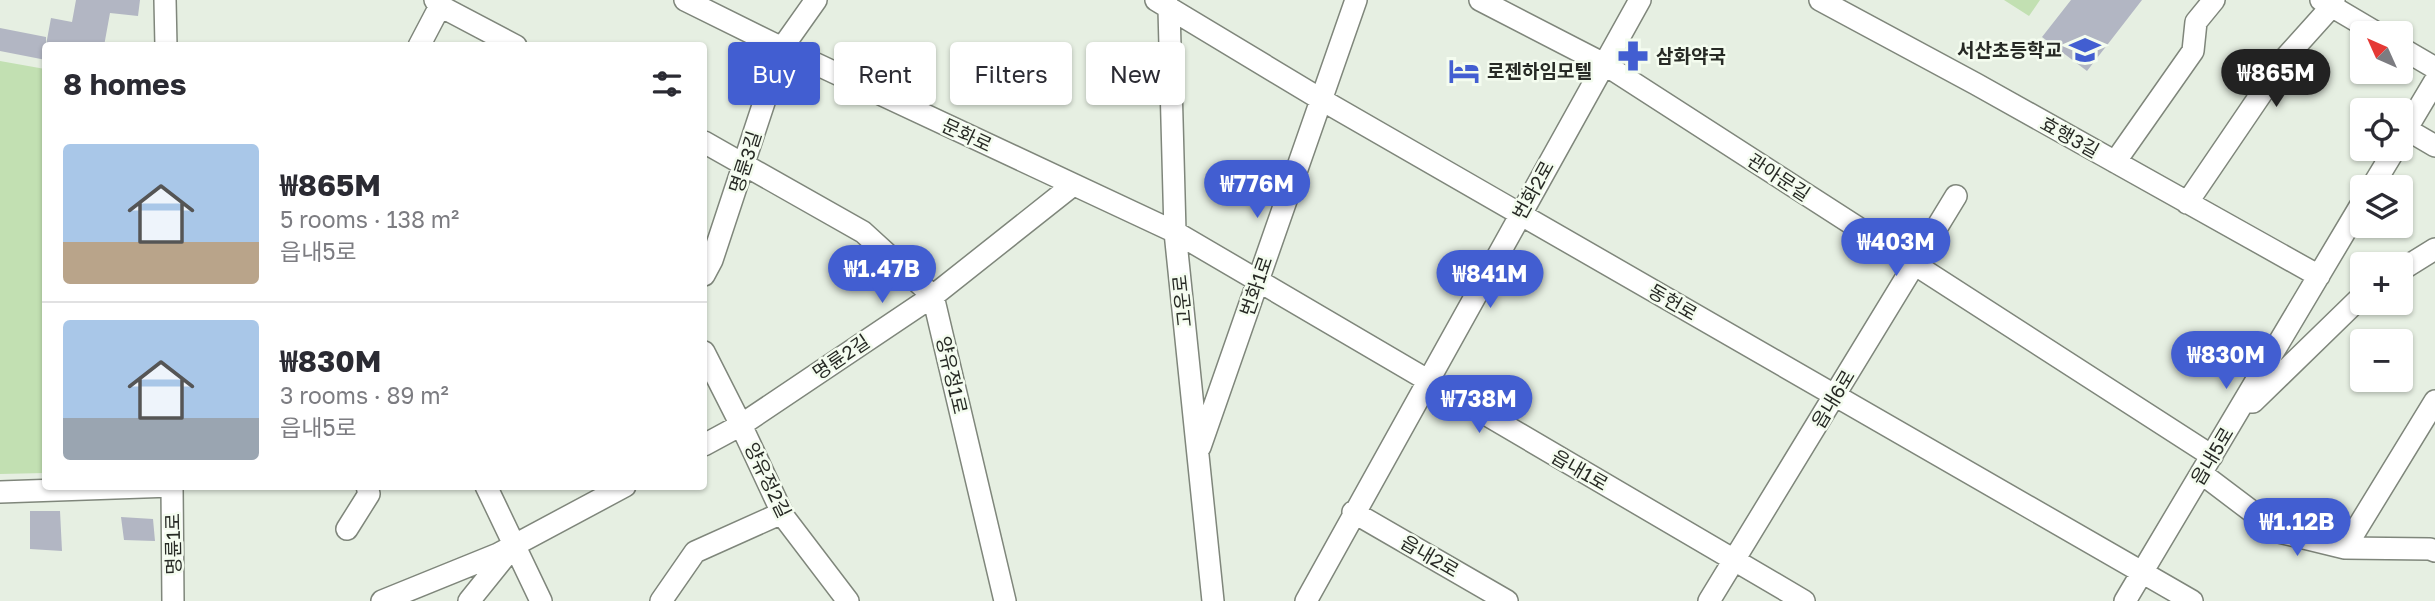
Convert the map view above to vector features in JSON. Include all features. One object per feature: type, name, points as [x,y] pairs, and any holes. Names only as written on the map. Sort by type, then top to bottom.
[{"type":"street","points":[[165,0],[166,42]]},
{"type":"street","name":"문화로","points":[[685,0],[770,42]]},
{"type":"street","name":"명륜3길","points":[[786,42],[816,0]]},
{"type":"street","name":"번화1로","points":[[1198,454],[1356,0]]},
{"type":"street","name":"관아문길","points":[[1480,0],[1604,64],[1915,265],[2206,465],[2279,532],[2345,548],[2435,551]]},
{"type":"street","name":"번화2로","points":[[1306,601],[1353,512],[1640,0]]},
{"type":"street","name":"효행3길","points":[[1820,0],[2319,276]]},
{"type":"street","points":[[2115,162],[2193,51],[2196,22],[2214,0]]},
{"type":"street","points":[[2187,202],[2287,56],[2329,2],[2358,21]]},
{"type":"street","points":[[421,42],[438,3],[509,42]]},
{"type":"street","name":"동헌로","points":[[1163,3],[1322,100],[2192,601]]},
{"type":"street","name":"고운로","points":[[1163,3],[1175,232],[1213,601]]},
{"type":"street","points":[[2413,55],[2435,68]]},
{"type":"street","name":"문화로","points":[[820,66],[1175,232]]},
{"type":"street","points":[[2413,119],[2435,81]]},
{"type":"street","name":"명륜3길","points":[[707,269],[763,105]]},
{"type":"street","points":[[2413,137],[2435,146]]},
{"type":"street","points":[[707,144],[863,232],[933,296]]},
{"type":"street","name":"명륜2길","points":[[707,443],[741,425],[933,296],[1073,185]]},
{"type":"street","name":"읍내6로","points":[[1709,601],[1956,196]]},
{"type":"street","name":"읍내5로","points":[[2125,601],[2350,223]]},
{"type":"street","name":"읍내1로","points":[[1175,232],[1804,601]]},
{"type":"street","points":[[2413,263],[2435,250]]},
{"type":"street","name":"양유정1로","points":[[933,296],[1005,601]]},
{"type":"street","points":[[2231,423],[2350,308]]},
{"type":"street","points":[[707,358],[741,425]]},
{"type":"street","points":[[2345,548],[2435,401]]},
{"type":"street","name":"양유정2길","points":[[741,425],[782,513],[848,601]]},
{"type":"street","points":[[0,492],[57,490]]},
{"type":"street","name":"명륜1로","points":[[172,490],[173,601]]},
{"type":"street","points":[[347,529],[369,495],[368,490]]},
{"type":"street","points":[[488,490],[541,601]]},
{"type":"street","points":[[382,601],[513,546],[618,490]]},
{"type":"street","name":"읍내2로","points":[[1353,512],[1507,601]]},
{"type":"street","points":[[661,601],[695,552],[782,513]]},
{"type":"street","points":[[470,601],[513,546]]},
{"type":"green space","points":[[2004,0],[2040,0],[2029,16]]},
{"type":"green space","points":[[0,61],[42,68],[42,473],[0,474]]},
{"type":"building","points":[[76,0],[140,0],[138,16],[110,13],[105,42],[47,42],[51,18],[72,22]]},
{"type":"building","points":[[2071,0],[2142,0],[2087,71],[2042,37]]},
{"type":"building","points":[[0,28],[46,37],[46,42],[42,42],[42,59],[0,51]]},
{"type":"building","points":[[30,511],[60,511],[62,551],[30,549]]},
{"type":"building","points":[[121,517],[153,519],[155,541],[124,540]]},
{"type":"place","name":"서산초등학교","points":[[2085,50]]},
{"type":"place","name":"삼화약국","points":[[1633,56]]},
{"type":"place","name":"로젠하임모텔","points":[[1464,71]]}]
